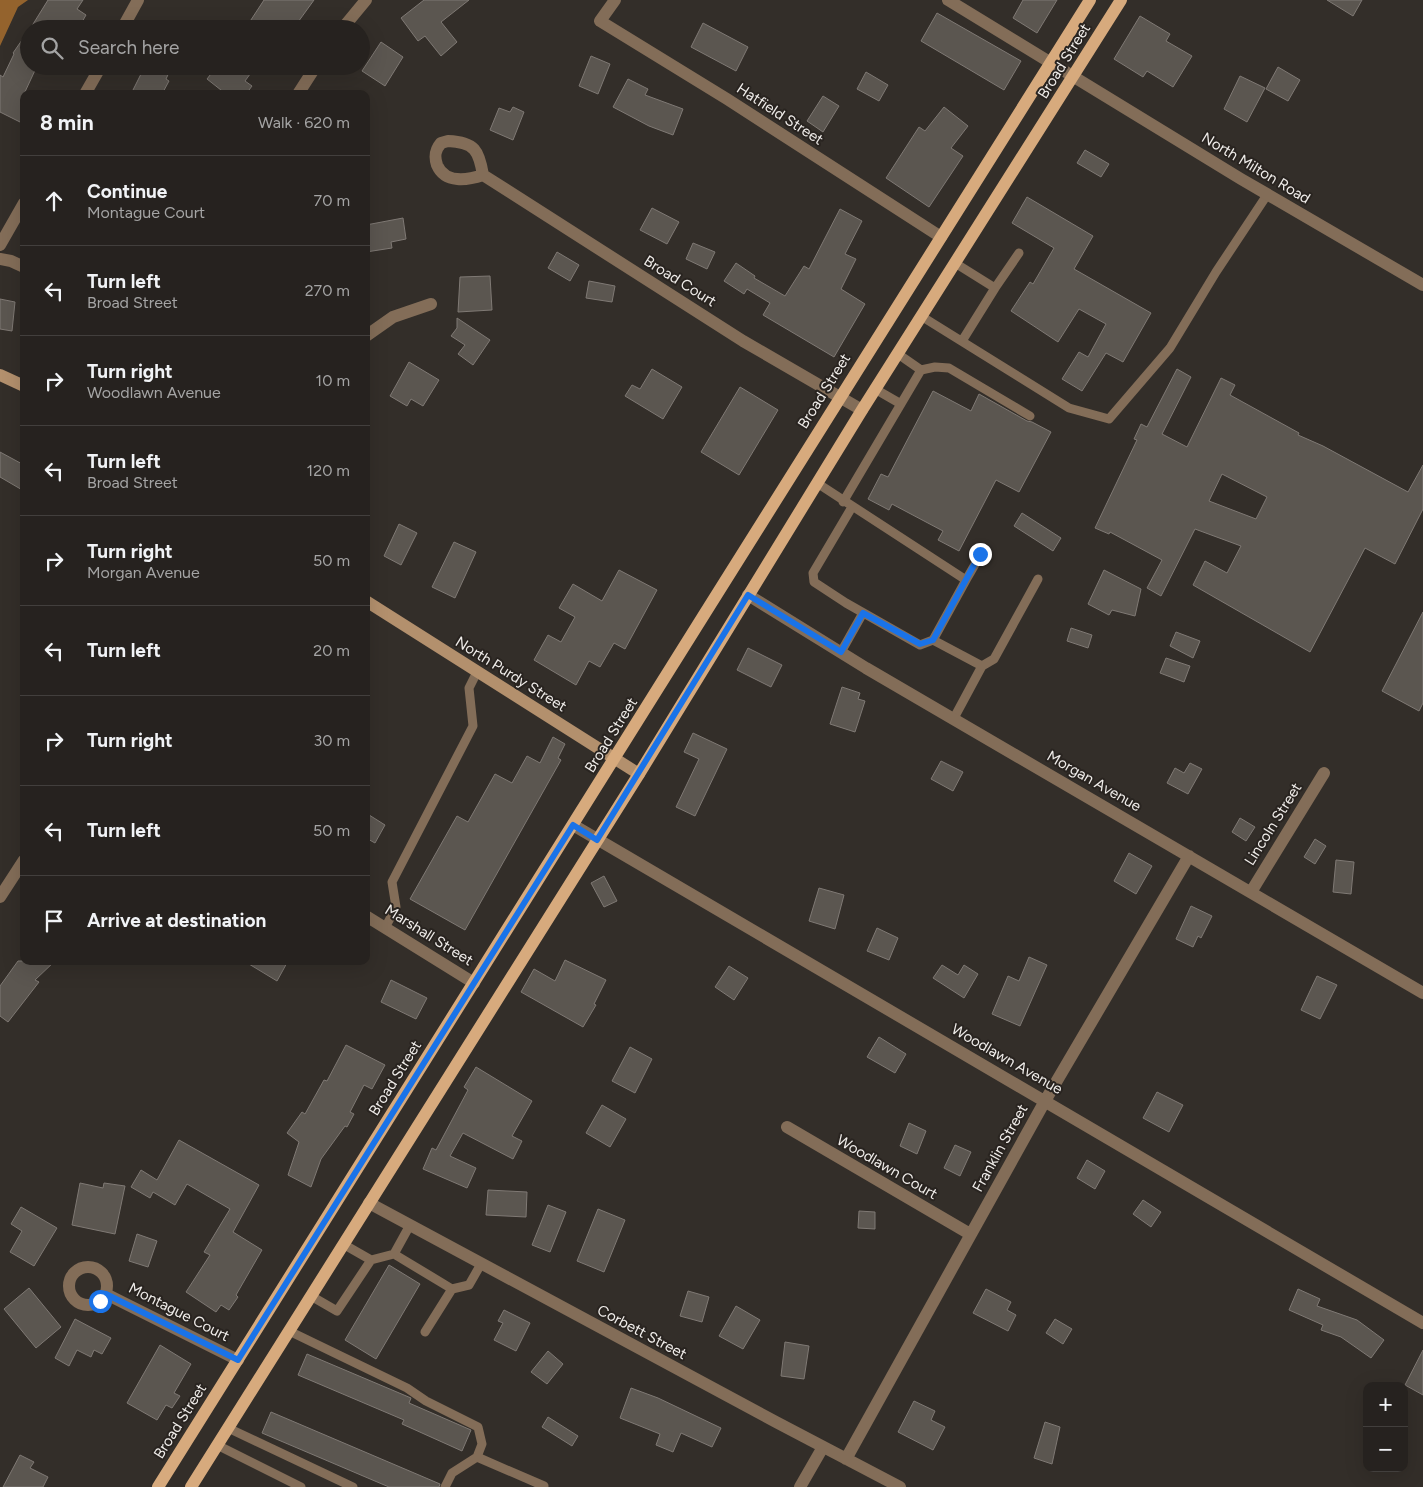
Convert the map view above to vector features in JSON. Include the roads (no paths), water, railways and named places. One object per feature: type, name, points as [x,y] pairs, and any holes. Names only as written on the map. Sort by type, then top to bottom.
[{"type":"main road","name":"Broad Street","points":[[158,1487],[1090,0]]},
{"type":"main road","name":"Broad Street","points":[[191,1487],[639,774],[875,389],[1122,0]]},
{"type":"street","points":[[127,20],[138,0]]},
{"type":"street","points":[[349,20],[366,0]]},
{"type":"street","name":"Hatfield Street","points":[[615,0],[600,20],[727,99],[941,237]]},
{"type":"street","name":"North Milton Road","points":[[948,0],[1267,194],[1423,284]]},
{"type":"street","points":[[87,90],[96,75]]},
{"type":"street","points":[[301,90],[310,75]]},
{"type":"street","name":"Broad Court","points":[[483,176],[743,341],[862,410]]},
{"type":"street","points":[[0,245],[20,210]]},
{"type":"street","points":[[0,259],[20,266]]},
{"type":"street","points":[[370,333],[393,317],[431,304]]},
{"type":"street","points":[[0,375],[20,384]]},
{"type":"street","name":"Morgan Avenue","points":[[748,595],[841,652],[1423,993]]},
{"type":"street","name":"North Purdy Street","points":[[370,604],[639,774]]},
{"type":"street","name":"Lincoln Street","points":[[1251,892],[1324,773]]},
{"type":"street","name":"Woodlawn Avenue","points":[[573,825],[1422,1319]]},
{"type":"street","name":"Franklin Street","points":[[846,1459],[1045,1101],[1189,856]]},
{"type":"street","points":[[0,897],[20,866]]},
{"type":"street","name":"Marshall Street","points":[[370,919],[474,982]]},
{"type":"street","name":"Woodlawn Court","points":[[787,1127],[970,1234]]},
{"type":"street","name":"Corbett Street","points":[[369,1203],[900,1487]]},
{"type":"street","name":"Montague Court","points":[[106,1294],[238,1360]]},
{"type":"street","points":[[800,1487],[823,1447]]},
{"type":"lane","points":[[921,316],[1069,408],[1110,419],[1170,348],[1216,272],[1267,194]]},
{"type":"lane","points":[[962,341],[1019,252]]},
{"type":"lane","points":[[955,263],[995,288]]},
{"type":"lane","points":[[898,354],[921,370],[935,367],[949,368],[1030,416]]},
{"type":"lane","points":[[921,370],[847,504],[813,573],[814,582],[863,613],[920,644],[933,640],[980,554]]},
{"type":"lane","points":[[875,389],[901,404]]},
{"type":"lane","points":[[817,483],[966,580]]},
{"type":"lane","points":[[954,718],[982,666],[994,659],[1038,579]]},
{"type":"lane","points":[[841,652],[863,613]]},
{"type":"lane","points":[[933,640],[982,666]]},
{"type":"lane","points":[[385,928],[396,907],[392,882],[473,726],[469,688],[477,672]]},
{"type":"lane","points":[[394,1254],[410,1225]]},
{"type":"lane","points":[[343,1244],[371,1260]]},
{"type":"lane","points":[[311,1296],[337,1311],[371,1260],[394,1254],[452,1290]]},
{"type":"lane","points":[[425,1332],[452,1290],[469,1285],[481,1264]]},
{"type":"lane","points":[[289,1332],[407,1388],[426,1401],[478,1427],[482,1444],[477,1458],[452,1473],[445,1487]]},
{"type":"lane","points":[[228,1428],[353,1487]]},
{"type":"lane","points":[[217,1445],[301,1487]]},
{"type":"lane","points":[[477,1458],[544,1486]]}]
